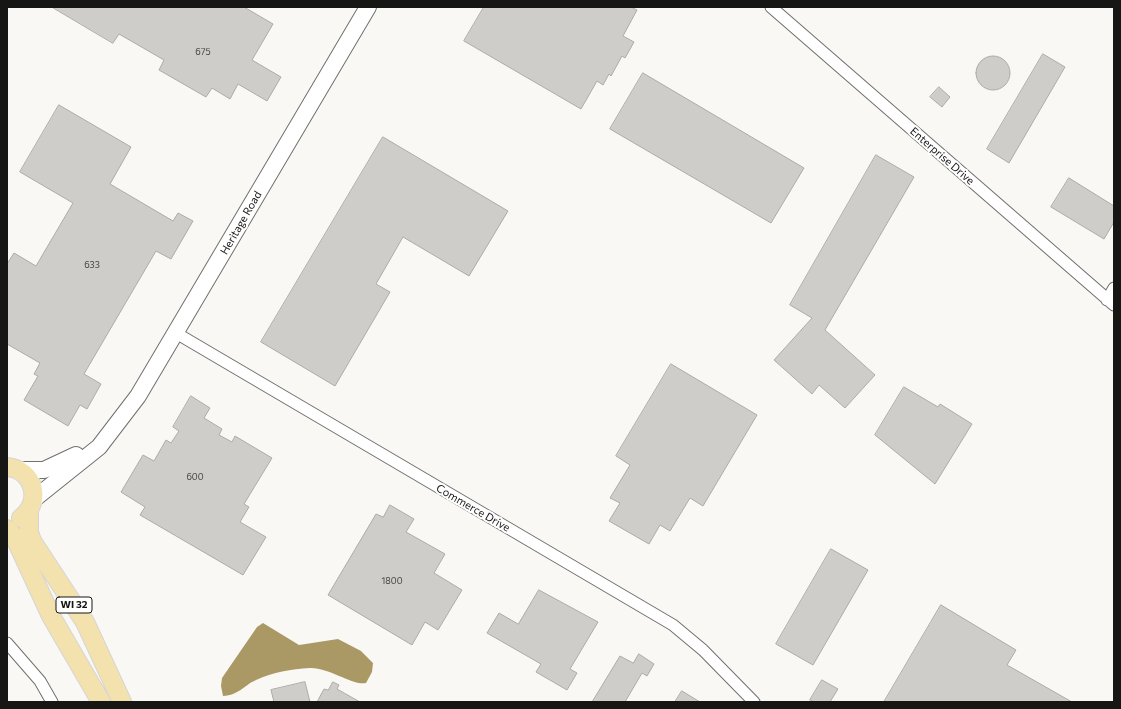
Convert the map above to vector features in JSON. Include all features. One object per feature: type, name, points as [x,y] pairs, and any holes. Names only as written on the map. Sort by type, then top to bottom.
[{"type":"main road","name":"Heritage Road","points":[[32,504],[51,484],[87,458],[99,446],[138,396],[368,7]]},
{"type":"main road","name":"Heritage Road","points":[[11,467],[44,470],[60,464],[108,434]]},
{"type":"main road","name":"WI 32","points":[[11,467],[31,482],[32,504],[29,532],[32,541],[85,622],[122,702]]},
{"type":"main road","points":[[7,522],[21,518],[32,504]]},
{"type":"main road","name":"WI 32","points":[[7,529],[14,538],[51,616],[101,702]]},
{"type":"street","name":"Enterprise Drive","points":[[771,7],[1110,302]]},
{"type":"street","points":[[1110,302],[1114,288]]},
{"type":"street","name":"Commerce Drive","points":[[176,333],[673,625],[703,650],[754,702]]},
{"type":"street","points":[[7,643],[40,681],[52,702]]},
{"type":"shaded area","points":[[263,623],[299,645],[338,639],[361,651],[373,663],[372,672],[366,683],[361,683],[354,682],[317,668],[289,670],[262,677],[233,694],[223,696],[221,686],[222,678],[257,627]]},
{"type":"building","points":[[52,7],[244,7],[273,24],[252,60],[281,77],[267,101],[238,84],[230,99],[212,88],[206,97],[159,70],[164,60],[119,34],[113,43]]},
{"type":"building","points":[[484,7],[631,7],[637,10],[623,36],[634,42],[625,58],[622,56],[611,76],[609,74],[603,85],[597,81],[581,109],[464,41]]},
{"type":"building","points":[[1043,54],[1065,67],[1009,163],[987,149]]},
{"type":"building","points":[[990,56],[996,56],[1005,61],[1009,67],[1009,79],[1005,85],[996,90],[990,90],[981,85],[976,76],[976,70],[981,61]]},
{"type":"building","points":[[643,73],[804,168],[771,223],[610,129]]},
{"type":"building","points":[[939,87],[950,97],[942,107],[930,97]]},
{"type":"building","points":[[59,105],[131,147],[110,184],[173,221],[178,213],[193,221],[171,259],[156,251],[84,374],[101,384],[87,409],[80,405],[68,426],[24,400],[38,376],[34,374],[40,363],[7,344],[7,264],[14,253],[36,266],[73,203],[20,172]]},
{"type":"building","points":[[383,137],[508,211],[469,276],[403,237],[376,284],[390,292],[335,386],[261,342]]},
{"type":"building","points":[[876,155],[914,177],[825,330],[875,375],[845,408],[819,385],[812,394],[774,360],[812,318],[790,305]]},
{"type":"building","points":[[1069,178],[1114,206],[1114,222],[1104,239],[1051,207]]},
{"type":"building","points":[[671,364],[757,415],[703,506],[690,498],[670,531],[660,525],[649,544],[609,521],[620,503],[610,498],[630,465],[616,456]]},
{"type":"building","points":[[904,387],[938,407],[940,404],[972,424],[935,484],[875,435]]},
{"type":"building","points":[[191,396],[210,408],[204,418],[222,429],[219,435],[232,442],[235,436],[272,458],[244,504],[249,507],[240,522],[266,537],[243,575],[140,515],[145,507],[121,492],[143,455],[154,461],[166,440],[171,443],[179,431],[173,427]]},
{"type":"building","points":[[390,505],[414,519],[406,532],[445,554],[434,573],[462,590],[438,630],[425,622],[412,645],[328,595],[376,514],[383,517]]},
{"type":"building","points":[[831,549],[868,570],[813,665],[776,644]]},
{"type":"building","points":[[539,590],[598,622],[570,669],[577,673],[567,690],[536,672],[541,664],[487,633],[499,613],[518,624]]},
{"type":"building","points":[[941,605],[1016,650],[1007,665],[1072,702],[884,702]]},
{"type":"building","points":[[639,654],[654,664],[647,676],[642,673],[625,702],[592,702],[620,656],[633,663]]},
{"type":"building","points":[[822,680],[838,689],[830,702],[814,702],[810,700]]},
{"type":"building","points":[[305,682],[310,702],[274,702],[271,690]]},
{"type":"building","points":[[333,682],[339,685],[337,689],[360,702],[317,702],[324,689],[328,690]]},
{"type":"building","points":[[682,691],[700,702],[675,702]]}]
